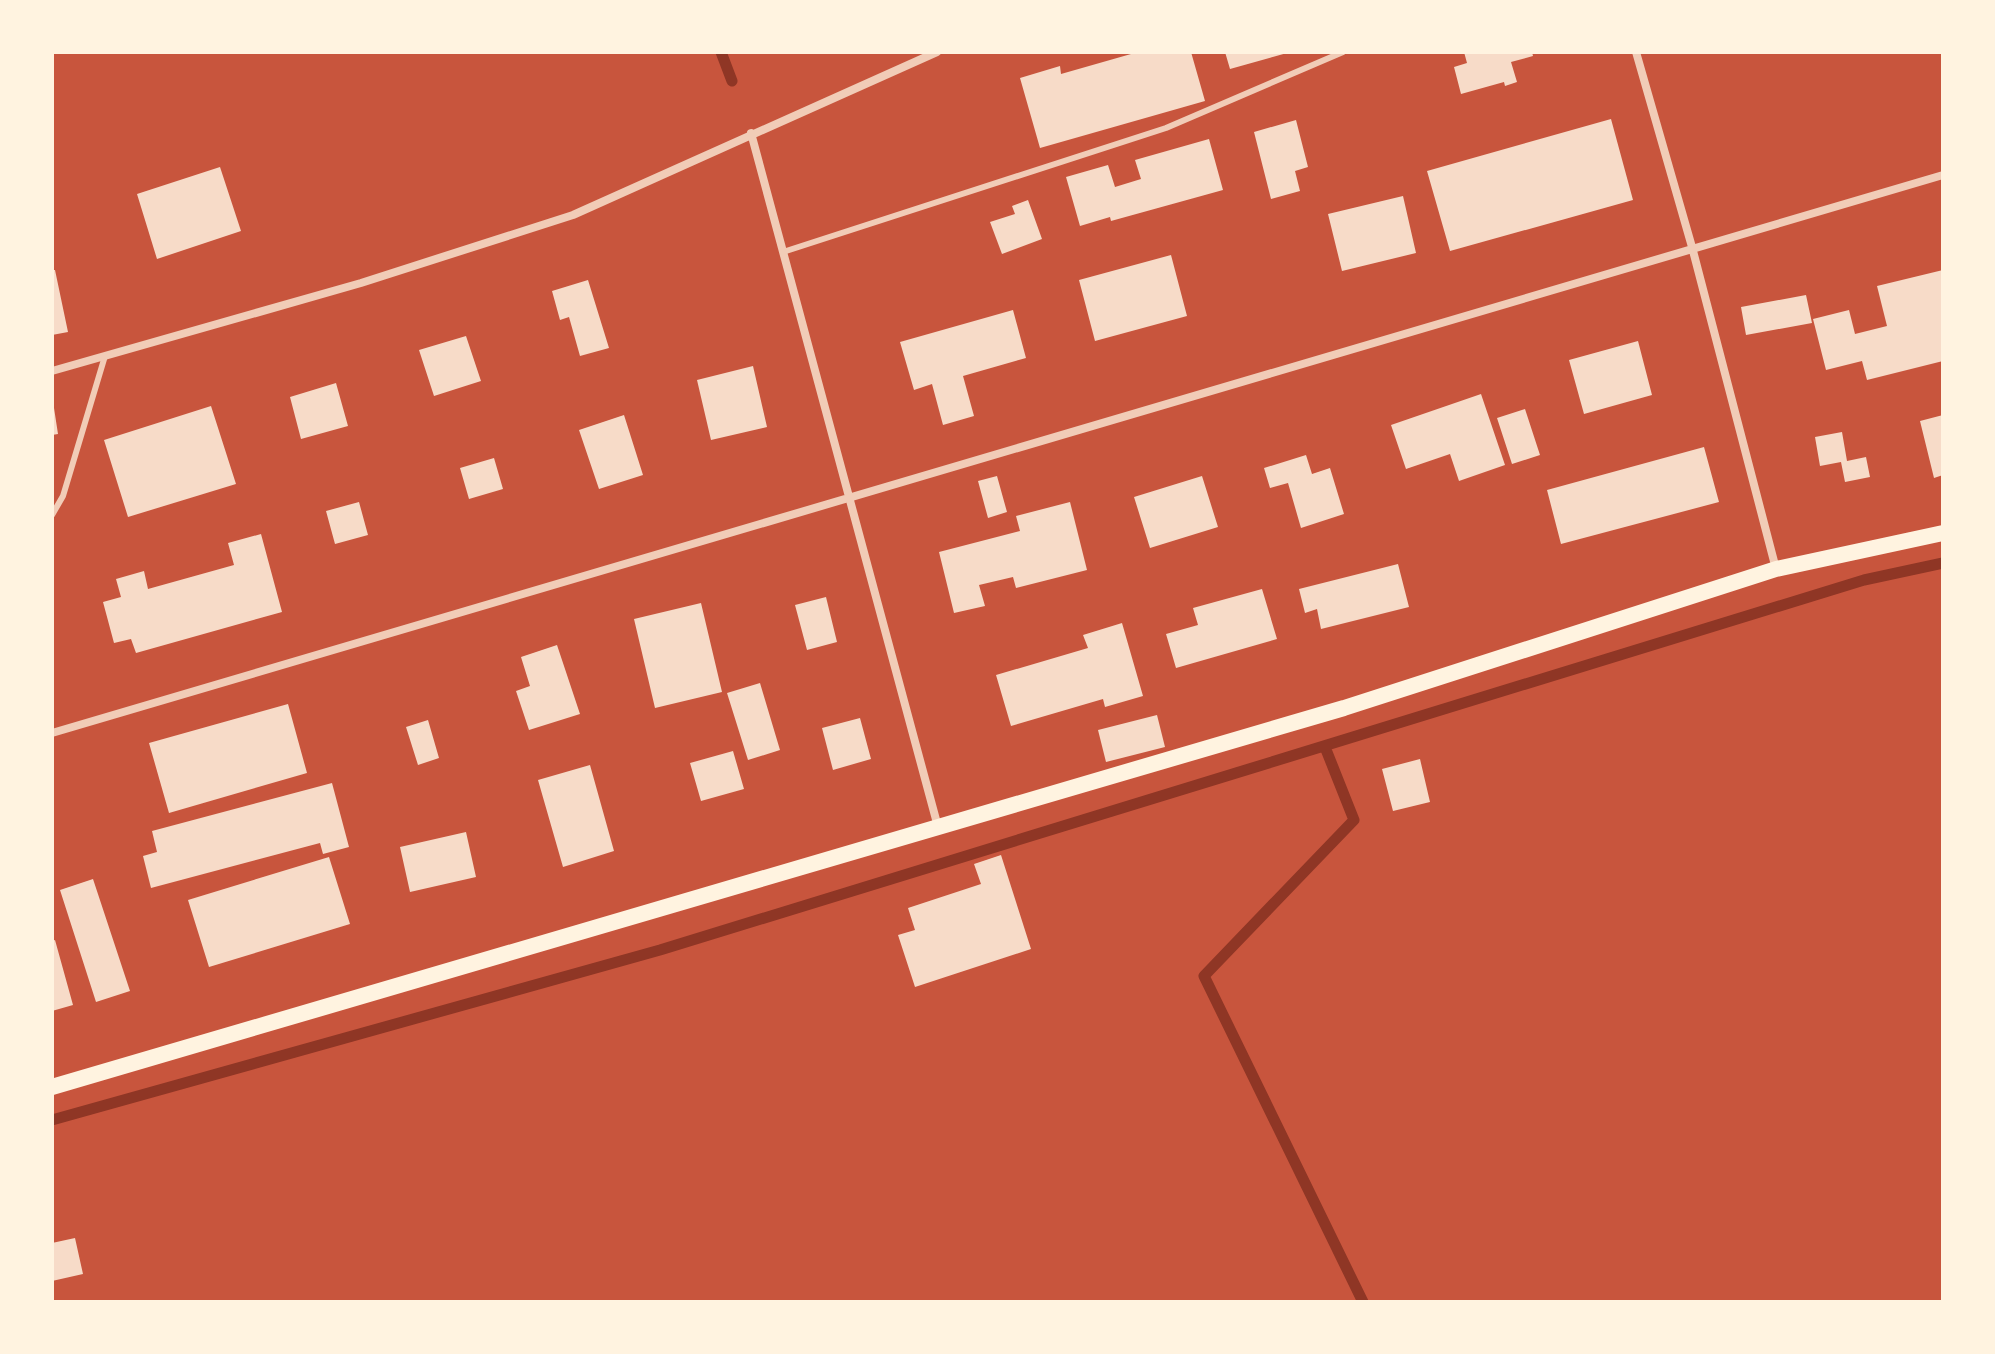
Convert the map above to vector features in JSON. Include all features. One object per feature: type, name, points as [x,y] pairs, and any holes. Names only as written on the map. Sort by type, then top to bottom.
[{"type":"main road","points":[[52,1087],[1344,708],[1776,569],[1943,533]]},
{"type":"street","points":[[52,371],[361,283],[573,215],[937,52]]},
{"type":"street","points":[[1636,52],[1692,247],[1776,569]]},
{"type":"street","points":[[751,133],[938,827]]},
{"type":"street","points":[[52,733],[1943,175]]},
{"type":"lane","points":[[783,252],[1166,128],[1343,52]]},
{"type":"lane","points":[[52,515],[63,496],[105,356]]},
{"type":"building","points":[[1138,52],[1191,52],[1205,101],[1040,148],[1020,78],[1060,66],[1061,74]]},
{"type":"building","points":[[1225,52],[1287,52],[1287,53],[1230,69]]},
{"type":"building","points":[[1464,52],[1532,52],[1533,56],[1511,62],[1517,82],[1505,86],[1504,82],[1461,94],[1454,67],[1467,63]]},
{"type":"building","points":[[1611,119],[1633,200],[1450,251],[1427,171]]},
{"type":"building","points":[[1296,120],[1308,167],[1295,171],[1300,191],[1271,199],[1254,132]]},
{"type":"building","points":[[1209,139],[1223,190],[1111,221],[1110,217],[1080,226],[1066,177],[1108,165],[1115,187],[1141,179],[1135,160]]},
{"type":"building","points":[[220,167],[241,231],[157,259],[137,194]]},
{"type":"building","points":[[1403,196],[1416,253],[1342,271],[1328,214]]},
{"type":"building","points":[[1028,200],[1042,239],[1002,254],[990,222],[1015,214],[1012,206]]},
{"type":"building","points":[[1171,255],[1187,316],[1095,341],[1079,280]]},
{"type":"building","points":[[52,270],[55,270],[68,332],[52,335]]},
{"type":"building","points":[[1943,270],[1943,361],[1867,380],[1862,361],[1826,370],[1813,319],[1849,310],[1855,334],[1887,326],[1877,286]]},
{"type":"building","points":[[588,280],[609,348],[580,356],[569,317],[560,320],[552,291]]},
{"type":"building","points":[[1806,295],[1812,323],[1746,335],[1741,307]]},
{"type":"building","points":[[1013,310],[1026,358],[963,376],[974,416],[943,425],[932,384],[914,390],[900,342]]},
{"type":"building","points":[[466,336],[481,381],[434,396],[419,350]]},
{"type":"building","points":[[1638,341],[1652,395],[1584,414],[1569,360]]},
{"type":"building","points":[[753,366],[767,427],[711,440],[697,380]]},
{"type":"building","points":[[336,383],[348,426],[301,439],[290,397]]},
{"type":"building","points":[[1481,394],[1505,465],[1459,481],[1450,454],[1406,469],[1391,425]]},
{"type":"building","points":[[211,406],[236,484],[128,517],[104,440]]},
{"type":"building","points":[[52,408],[58,434],[52,435]]},
{"type":"building","points":[[1525,409],[1540,455],[1512,464],[1497,418]]},
{"type":"building","points":[[624,415],[643,475],[599,489],[579,430]]},
{"type":"building","points":[[1943,415],[1943,475],[1934,478],[1920,421]]},
{"type":"building","points":[[1842,432],[1847,461],[1866,457],[1870,477],[1845,482],[1841,462],[1820,466],[1815,437]]},
{"type":"building","points":[[1704,447],[1719,502],[1561,544],[1547,490]]},
{"type":"building","points":[[1306,455],[1312,474],[1330,468],[1344,514],[1301,528],[1288,483],[1270,488],[1264,468]]},
{"type":"building","points":[[494,458],[503,489],[469,499],[460,468]]},
{"type":"building","points":[[997,476],[1007,512],[988,518],[978,481]]},
{"type":"building","points":[[1202,476],[1218,527],[1150,548],[1134,497]]},
{"type":"building","points":[[359,502],[368,535],[335,544],[326,511]]},
{"type":"building","points":[[1070,502],[1087,570],[1016,588],[1013,577],[979,585],[985,606],[954,613],[939,552],[1020,531],[1016,516]]},
{"type":"building","points":[[261,534],[282,612],[136,653],[131,639],[114,643],[103,602],[121,597],[116,579],[144,571],[148,589],[234,565],[228,543]]},
{"type":"building","points":[[1398,564],[1409,607],[1321,629],[1317,609],[1305,613],[1299,589]]},
{"type":"building","points":[[1262,589],[1277,639],[1176,668],[1166,634],[1198,625],[1193,608]]},
{"type":"building","points":[[826,597],[837,642],[807,650],[795,605]]},
{"type":"building","points":[[701,603],[722,692],[655,708],[634,619]]},
{"type":"building","points":[[1122,623],[1143,696],[1105,707],[1103,699],[1011,726],[996,675],[1088,648],[1083,635]]},
{"type":"building","points":[[557,645],[580,714],[529,730],[516,691],[530,686],[521,657]]},
{"type":"building","points":[[760,683],[780,750],[748,760],[727,693]]},
{"type":"building","points":[[288,704],[307,773],[169,813],[149,743]]},
{"type":"building","points":[[1157,715],[1165,747],[1106,762],[1098,730]]},
{"type":"building","points":[[860,718],[871,759],[833,770],[822,728]]},
{"type":"building","points":[[428,720],[439,758],[418,765],[406,727]]},
{"type":"building","points":[[733,751],[744,789],[701,801],[690,763]]},
{"type":"building","points":[[1420,759],[1430,802],[1393,811],[1382,769]]},
{"type":"building","points":[[590,765],[614,851],[563,867],[538,780]]},
{"type":"building","points":[[332,783],[349,847],[323,854],[320,843],[151,888],[143,856],[157,852],[152,831]]},
{"type":"building","points":[[466,832],[476,877],[410,892],[400,847]]},
{"type":"building","points":[[1001,855],[1031,949],[915,987],[898,935],[915,930],[908,908],[981,884],[974,864]]},
{"type":"building","points":[[329,857],[350,924],[209,967],[188,900]]},
{"type":"building","points":[[93,879],[130,991],[96,1002],[60,890]]},
{"type":"building","points":[[55,940],[73,1005],[52,1011],[52,941]]},
{"type":"building","points":[[75,1238],[83,1274],[52,1281],[52,1243]]},
{"type":"waterway","points":[[721,52],[732,81]]},
{"type":"waterway","points":[[52,1120],[660,950],[1864,580],[1943,563]]},
{"type":"waterway","points":[[1325,747],[1354,820],[1204,976],[1363,1302]]}]
